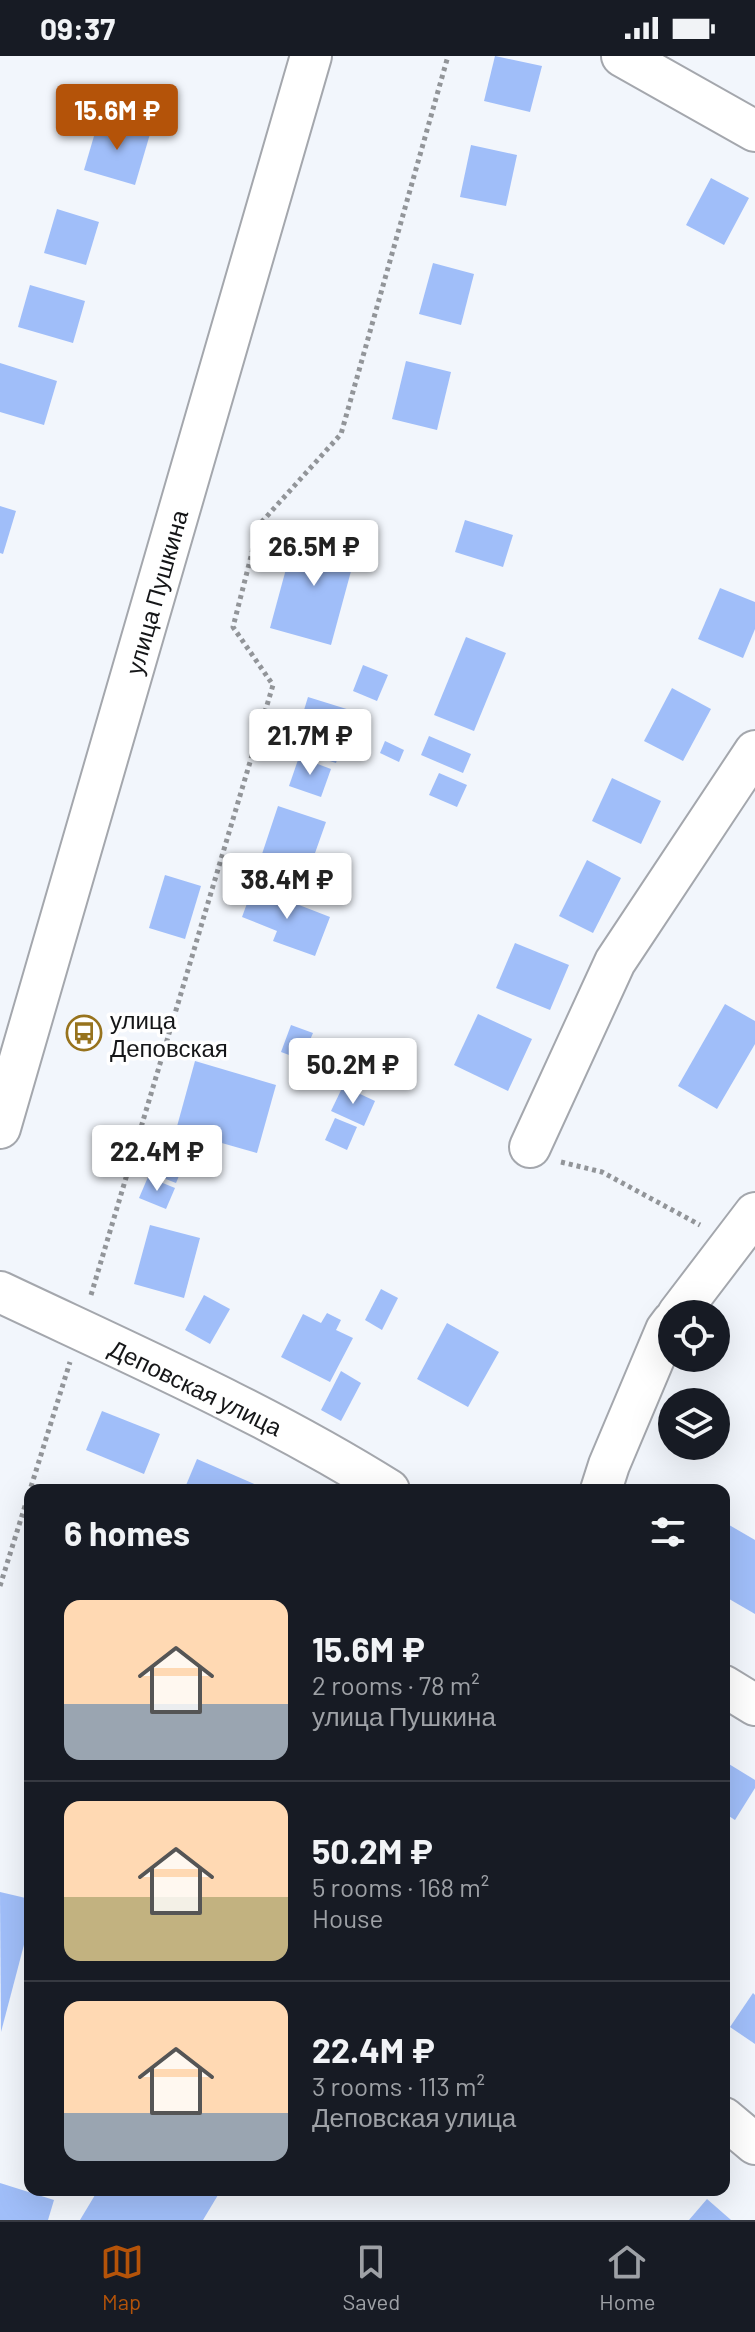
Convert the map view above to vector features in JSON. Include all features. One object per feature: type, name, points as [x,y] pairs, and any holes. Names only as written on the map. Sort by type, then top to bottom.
[{"type":"street","name":"улица Пушкина","points":[[0,1128],[311,56]]},
{"type":"street","points":[[622,56],[755,131]]},
{"type":"street","points":[[530,1147],[615,962],[755,751]]},
{"type":"street","points":[[689,1300],[744,1228]]},
{"type":"street","name":"Деповская улица","points":[[0,1292],[340,1459],[380,1484]]},
{"type":"street","points":[[603,1484],[658,1349]]},
{"type":"street","points":[[730,1690],[755,1705]]},
{"type":"street","points":[[730,2123],[755,2144]]},
{"type":"path","points":[[32,1484],[273,685],[233,627],[259,525],[341,434],[448,56]]},
{"type":"path","points":[[530,1147],[565,1163],[602,1172],[744,1228]]},
{"type":"path","points":[[0,1586],[24,1509]]},
{"type":"building","points":[[495,56],[542,66],[530,112],[484,101]]},
{"type":"building","points":[[99,119],[150,134],[135,185],[84,170]]},
{"type":"building","points":[[471,145],[517,155],[506,206],[460,197]]},
{"type":"building","points":[[711,178],[749,198],[724,245],[686,225]]},
{"type":"building","points":[[57,209],[99,222],[86,265],[44,253]]},
{"type":"building","points":[[433,263],[474,274],[461,325],[419,314]]},
{"type":"building","points":[[30,285],[85,301],[73,343],[18,327]]},
{"type":"building","points":[[406,361],[451,372],[437,430],[392,419]]},
{"type":"building","points":[[0,363],[57,381],[44,425],[0,412]]},
{"type":"building","points":[[0,506],[16,511],[3,554],[0,553]]},
{"type":"building","points":[[465,520],[513,535],[503,567],[455,552]]},
{"type":"building","points":[[296,532],[357,549],[331,645],[270,628]]},
{"type":"building","points":[[720,588],[755,602],[755,629],[743,658],[698,639]]},
{"type":"building","points":[[466,637],[506,653],[474,731],[434,715]]},
{"type":"building","points":[[363,665],[388,675],[377,701],[353,691]]},
{"type":"building","points":[[672,688],[711,709],[683,761],[644,741]]},
{"type":"building","points":[[308,697],[353,711],[336,763],[292,749]]},
{"type":"building","points":[[429,736],[471,754],[463,773],[421,755]]},
{"type":"building","points":[[385,741],[404,750],[399,762],[380,753]]},
{"type":"building","points":[[299,757],[331,769],[321,797],[289,786]]},
{"type":"building","points":[[439,773],[467,785],[457,807],[429,795]]},
{"type":"building","points":[[612,778],[661,801],[641,844],[592,821]]},
{"type":"building","points":[[278,806],[326,822],[309,870],[262,854]]},
{"type":"building","points":[[587,860],[621,878],[593,933],[559,916]]},
{"type":"building","points":[[165,875],[201,886],[185,939],[149,928]]},
{"type":"building","points":[[253,887],[330,917],[315,956],[273,941],[277,931],[242,917]]},
{"type":"building","points":[[515,943],[569,965],[550,1010],[496,988]]},
{"type":"building","points":[[725,1004],[755,1021],[755,1044],[717,1109],[678,1086]]},
{"type":"building","points":[[478,1014],[532,1039],[508,1091],[454,1065]]},
{"type":"building","points":[[291,1025],[313,1033],[310,1040],[316,1042],[308,1062],[281,1052]]},
{"type":"building","points":[[195,1061],[276,1085],[257,1153],[176,1130]]},
{"type":"building","points":[[343,1086],[375,1101],[364,1126],[331,1111]]},
{"type":"building","points":[[335,1118],[357,1127],[347,1150],[325,1140]]},
{"type":"building","points":[[156,1152],[184,1164],[176,1183],[148,1172]]},
{"type":"building","points":[[148,1177],[175,1188],[166,1209],[139,1198]]},
{"type":"building","points":[[150,1225],[200,1238],[184,1298],[134,1284]]},
{"type":"building","points":[[381,1289],[398,1298],[382,1330],[365,1320]]},
{"type":"building","points":[[204,1295],[230,1309],[210,1344],[185,1330]]},
{"type":"building","points":[[327,1313],[341,1320],[336,1330],[353,1338],[330,1382],[281,1357],[303,1314],[321,1323]]},
{"type":"building","points":[[447,1323],[499,1352],[468,1407],[417,1379]]},
{"type":"building","points":[[341,1371],[361,1383],[341,1421],[321,1410]]},
{"type":"building","points":[[102,1411],[160,1434],[144,1474],[86,1450]]},
{"type":"building","points":[[197,1459],[254,1484],[187,1484]]},
{"type":"building","points":[[730,1525],[755,1540],[755,1614],[730,1599]]},
{"type":"building","points":[[730,1765],[755,1780],[755,1788],[735,1820],[730,1817]]},
{"type":"building","points":[[0,1892],[24,1898],[24,1945],[1,2032]]},
{"type":"building","points":[[753,1993],[755,1995],[755,2044],[730,2027]]},
{"type":"building","points":[[0,2183],[24,2191],[24,2196],[54,2200],[48,2220],[0,2220]]},
{"type":"building","points":[[94,2196],[217,2196],[203,2220],[80,2220]]},
{"type":"building","points":[[707,2199],[731,2220],[689,2220]]},
{"type":"place","name":"улица Деповская","points":[[84,1033]]}]
